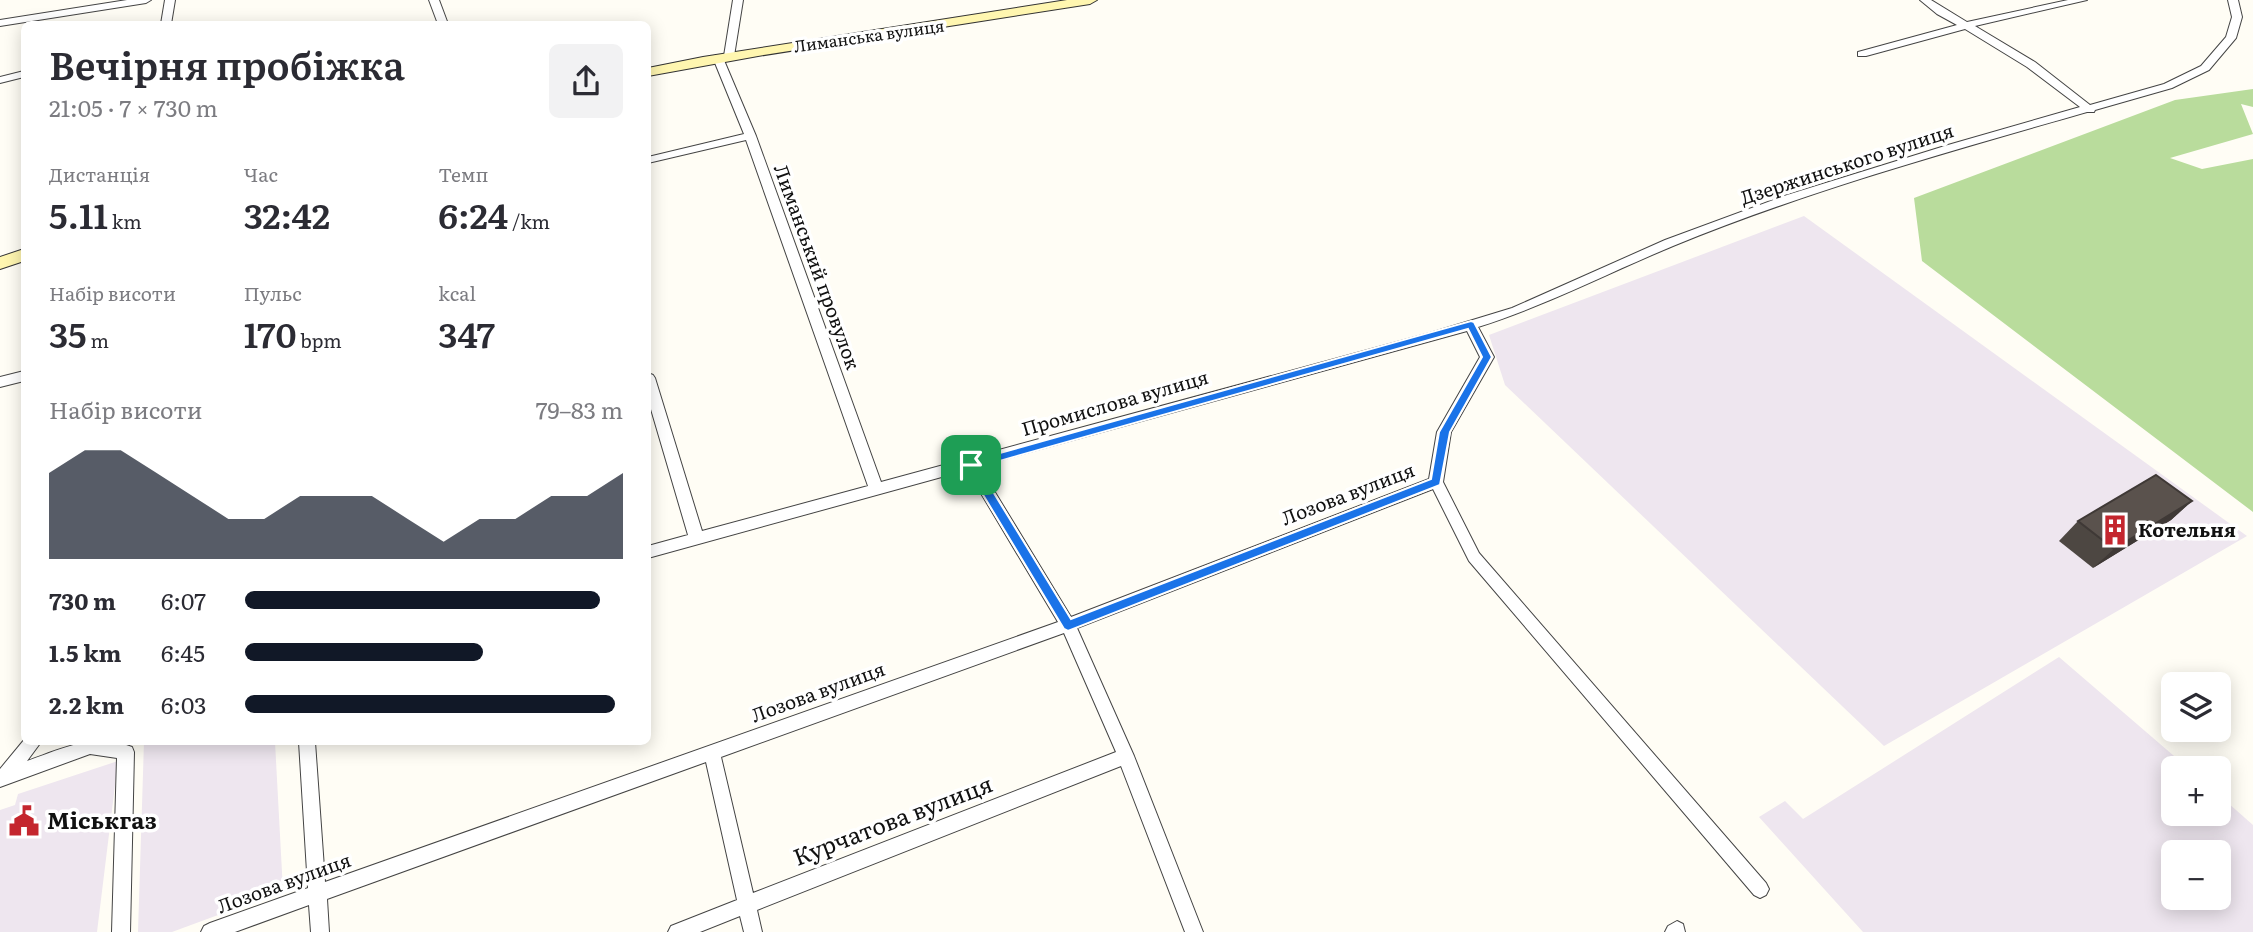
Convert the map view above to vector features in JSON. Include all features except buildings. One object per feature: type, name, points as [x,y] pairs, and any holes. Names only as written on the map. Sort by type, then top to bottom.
[{"type":"street","points":[[0,23],[146,0]]},
{"type":"street","points":[[166,21],[170,0]]},
{"type":"street","points":[[434,0],[442,21]]},
{"type":"street","points":[[723,57],[738,0]]},
{"type":"street","name":"Лиманська вулиця","points":[[651,71],[723,57],[1090,0]]},
{"type":"street","points":[[1925,0],[1947,17],[1967,26],[2061,85],[2090,110]]},
{"type":"street","points":[[1862,54],[1967,26],[2082,0]]},
{"type":"street","name":"Дзержинського вулиця","points":[[1431,337],[1516,311],[1669,243],[1791,198],[1952,147],[2168,86],[2205,68],[2231,38],[2237,17],[2233,0]]},
{"type":"street","name":"Лиманський провулок","points":[[723,57],[877,490]]},
{"type":"street","points":[[0,80],[21,75]]},
{"type":"street","points":[[651,159],[750,136]]},
{"type":"street","points":[[0,263],[21,256]]},
{"type":"street","points":[[1471,325],[1487,357],[1444,432],[1436,482],[1474,557],[1760,890]]},
{"type":"street","name":"Промислова вулиця","points":[[651,551],[1431,337]]},
{"type":"street","points":[[0,383],[21,377]]},
{"type":"street","points":[[651,388],[695,537]]},
{"type":"street","points":[[971,465],[1068,625],[1126,756],[1194,932]]},
{"type":"street","name":"Лозова вулиця","points":[[210,932],[1068,625],[1436,482]]},
{"type":"street","points":[[2,778],[30,745]]},
{"type":"street","points":[[2,778],[84,745]]},
{"type":"street","points":[[97,745],[126,752],[121,932]]},
{"type":"street","points":[[307,745],[320,932]]},
{"type":"street","points":[[712,752],[753,932]]},
{"type":"street","name":"Курчатова вулиця","points":[[677,932],[1126,756]]},
{"type":"shaded area","points":[[1804,216],[2247,536],[1884,746],[1505,385],[1489,335]]},
{"type":"shaded area","points":[[2059,657],[2174,756],[2161,756],[2161,826],[2231,826],[2231,806],[2253,825],[2253,932],[1863,932],[1759,817],[1785,801],[1803,819]]},
{"type":"shaded area","points":[[144,745],[275,745],[283,891],[172,932],[138,932]]},
{"type":"shaded area","points":[[118,761],[97,932],[0,932],[0,810],[15,805],[18,794]]},
{"type":"green space","points":[[2253,89],[2253,107],[2241,104],[2253,134],[2170,158],[2202,169],[2253,159],[2253,512],[1922,261],[1914,198],[2175,100]]},
{"type":"place","name":"Котельня","points":[[2115,530]]},
{"type":"place","name":"Міськгаз","points":[[24,821]]},
{"type":"route","points":[[1471,325],[1487,357],[1444,432],[1436,482],[1068,625],[971,465],[1471,325]]}]
